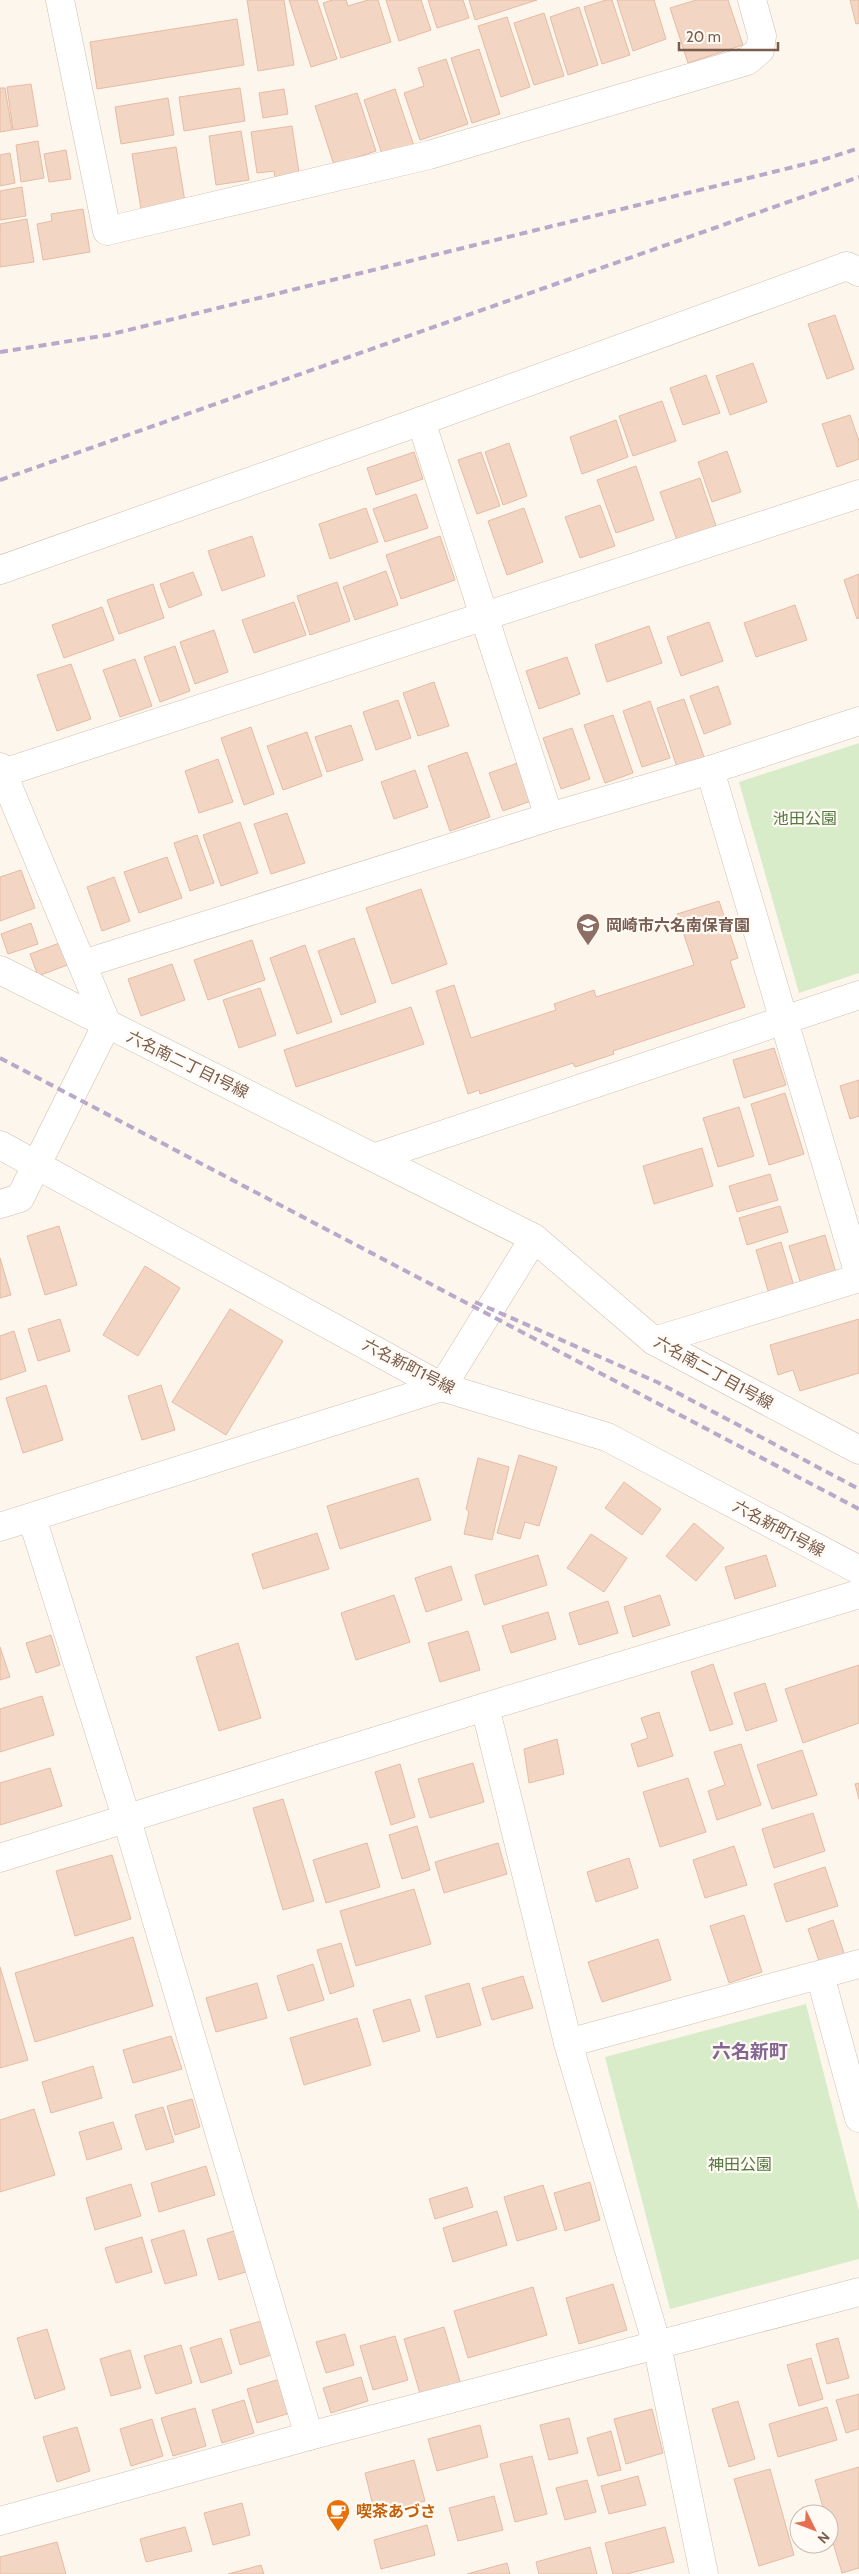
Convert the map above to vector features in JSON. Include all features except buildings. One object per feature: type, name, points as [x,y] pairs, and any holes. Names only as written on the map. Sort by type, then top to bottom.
[{"type":"street","points":[[60,0],[107,231],[429,155],[747,61],[760,50],[762,36],[752,0]]},
{"type":"street","points":[[0,570],[421,421],[847,266],[859,272]]},
{"type":"street","points":[[421,421],[550,817]]},
{"type":"street","points":[[0,1204],[20,1198],[107,1024],[1,770],[859,494]]},
{"type":"street","points":[[83,964],[859,722]]},
{"type":"street","points":[[654,1341],[859,1276],[786,1020],[710,770]]},
{"type":"street","name":"六名南二丁目1号線","points":[[0,970],[376,1157],[534,1238],[654,1341],[859,1450]]},
{"type":"street","points":[[376,1157],[859,995]]},
{"type":"street","name":"六名新町1号線","points":[[0,1145],[442,1387],[607,1437],[859,1570]]},
{"type":"street","points":[[0,1527],[442,1387],[534,1238]]},
{"type":"street","points":[[32,1518],[127,1820],[309,2436]]},
{"type":"street","points":[[0,1858],[127,1820],[484,1707],[859,1594]]},
{"type":"street","points":[[484,1707],[568,2043],[657,2345],[704,2574]]},
{"type":"street","points":[[568,2043],[859,1964]]},
{"type":"street","points":[[820,1975],[859,2118]]},
{"type":"street","points":[[0,2520],[309,2436],[859,2292]]},
{"type":"green space","name":"池田公園","points":[[859,743],[859,973],[799,993],[739,782]]},
{"type":"green space","name":"神田公園","points":[[806,2004],[859,2211],[859,2259],[670,2309],[605,2057]]},
{"type":"railway","points":[[0,352],[108,335],[822,160],[859,148]]},
{"type":"railway","points":[[0,480],[859,177]]},
{"type":"railway","points":[[0,1058],[859,1509]]},
{"type":"railway","points":[[475,1302],[657,1382],[859,1489]]},
{"type":"place","name":"岡崎市六名南保育園","points":[[588,946]]},
{"type":"place","name":"喫茶あづさ","points":[[338,2532]]},
{"type":"district","name":"六名新町","points":[[750,2051]]}]
